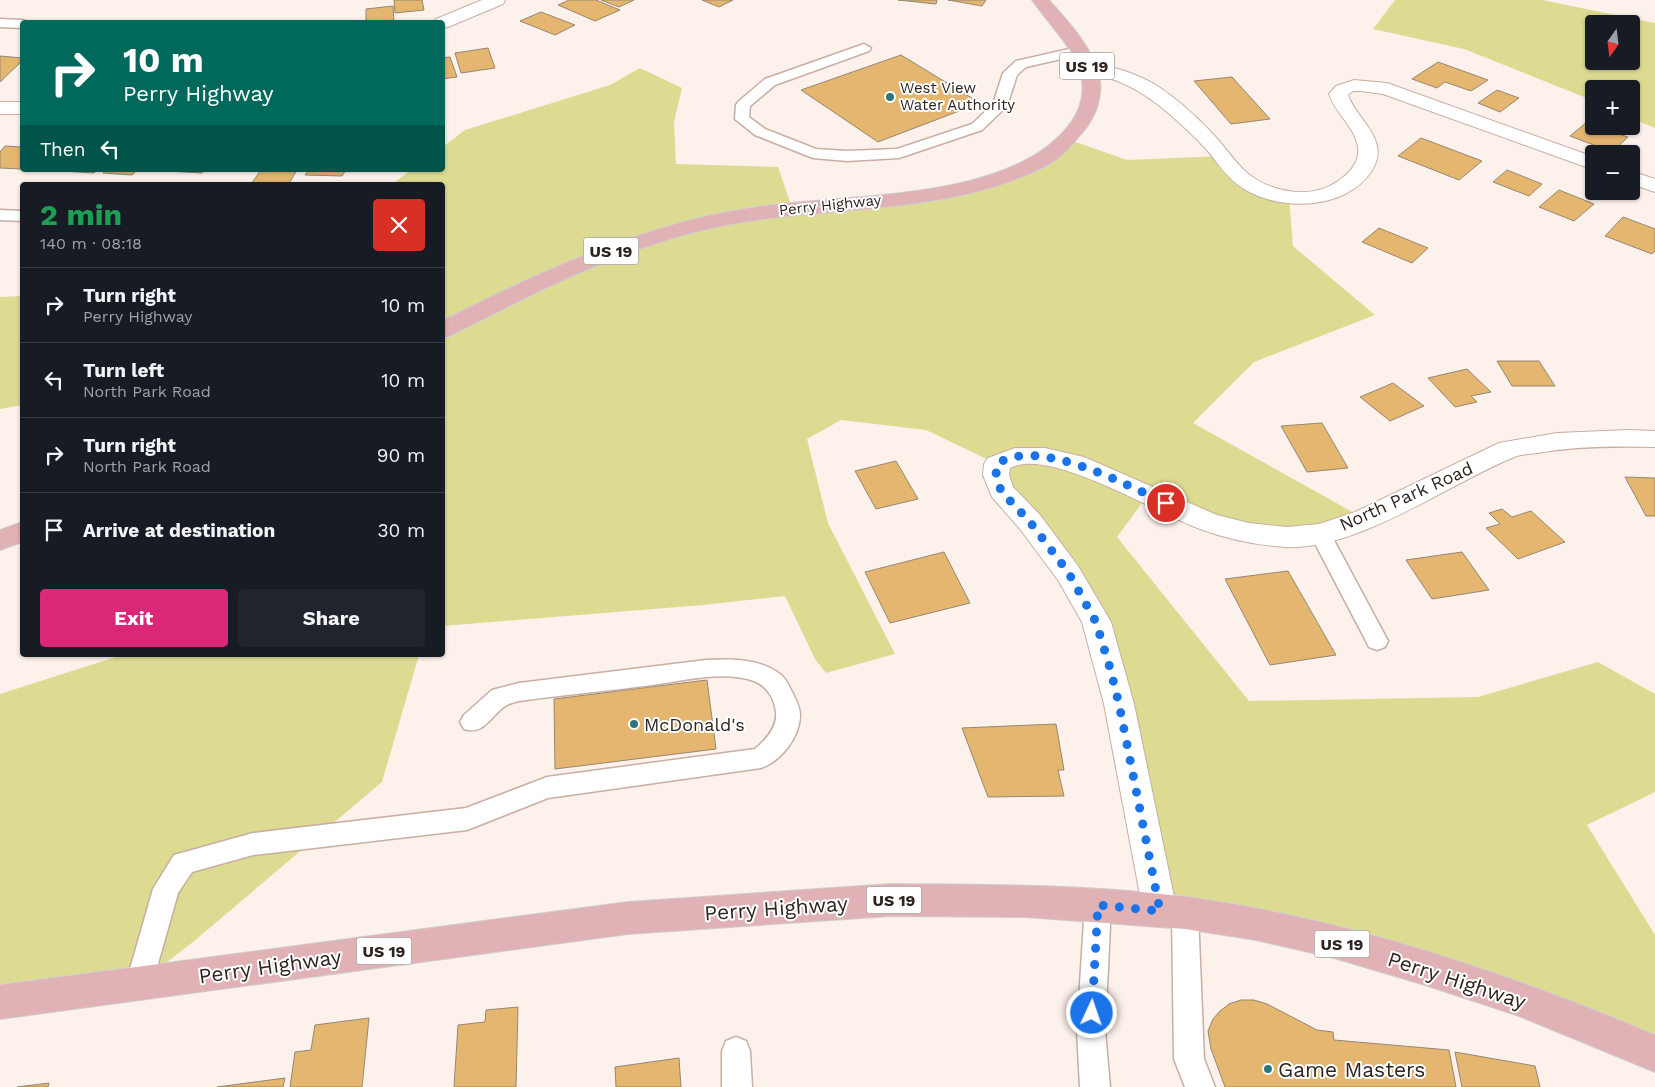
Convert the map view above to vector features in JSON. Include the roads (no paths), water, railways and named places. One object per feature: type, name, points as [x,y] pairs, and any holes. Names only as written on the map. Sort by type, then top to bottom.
[{"type":"main road","name":"US 19","points":[[1040,0],[1083,58]]},
{"type":"main road","name":"Perry Highway","points":[[445,329],[533,284],[570,268],[603,254],[666,234],[762,212],[926,195],[979,185],[1002,178],[1047,155],[1067,139],[1077,127],[1090,102],[1091,83],[1083,58]]},
{"type":"main road","points":[[0,540],[20,533]]},
{"type":"main road","name":"Perry Highway","points":[[0,1002],[628,918],[890,900],[1025,901],[1172,912],[1256,924],[1334,942],[1426,968],[1588,1026],[1655,1054]]},
{"type":"street","points":[[445,22],[497,0]]},
{"type":"street","points":[[1083,58],[1138,82],[1196,128],[1242,178],[1269,192],[1290,197],[1311,197],[1332,193],[1344,188],[1354,179],[1366,163],[1368,154],[1365,137],[1339,98],[1338,94],[1346,88],[1365,86],[1387,89],[1585,161]]},
{"type":"street","points":[[0,108],[20,108]]},
{"type":"street","points":[[1640,180],[1655,186]]},
{"type":"street","name":"North Park Road","points":[[1172,912],[1110,668],[1096,622],[1068,572],[1030,522],[1001,491],[996,475],[997,464],[1005,458],[1023,456],[1054,458],[1075,463],[1209,522],[1249,533],[1287,537],[1321,534],[1365,519],[1508,450],[1557,441],[1628,438],[1655,440]]},
{"type":"lane","points":[[0,23],[20,24]]},
{"type":"lane","points":[[864,48],[770,82],[743,105],[742,118],[760,132],[813,152],[847,156],[899,153],[977,127],[1000,106],[1010,73],[1020,64],[1083,58]]},
{"type":"lane","points":[[0,215],[20,216]]},
{"type":"lane","points":[[1321,534],[1377,641]]},
{"type":"lane","points":[[140,983],[166,889],[183,862],[253,844],[467,819],[548,788],[761,758],[780,739],[789,713],[783,695],[775,682],[759,673],[737,669],[690,671],[519,692],[500,697],[472,722]]},
{"type":"lane","points":[[1096,1087],[1092,1030],[1098,905]]},
{"type":"lane","points":[[1172,912],[1189,1059],[1200,1087]]},
{"type":"lane","points":[[736,1051],[738,1087]]},
{"type":"place","name":"West View Water Authority","points":[[890,97]]},
{"type":"place","name":"McDonald's","points":[[634,724]]},
{"type":"place","name":"Game Masters","points":[[1268,1069]]}]
